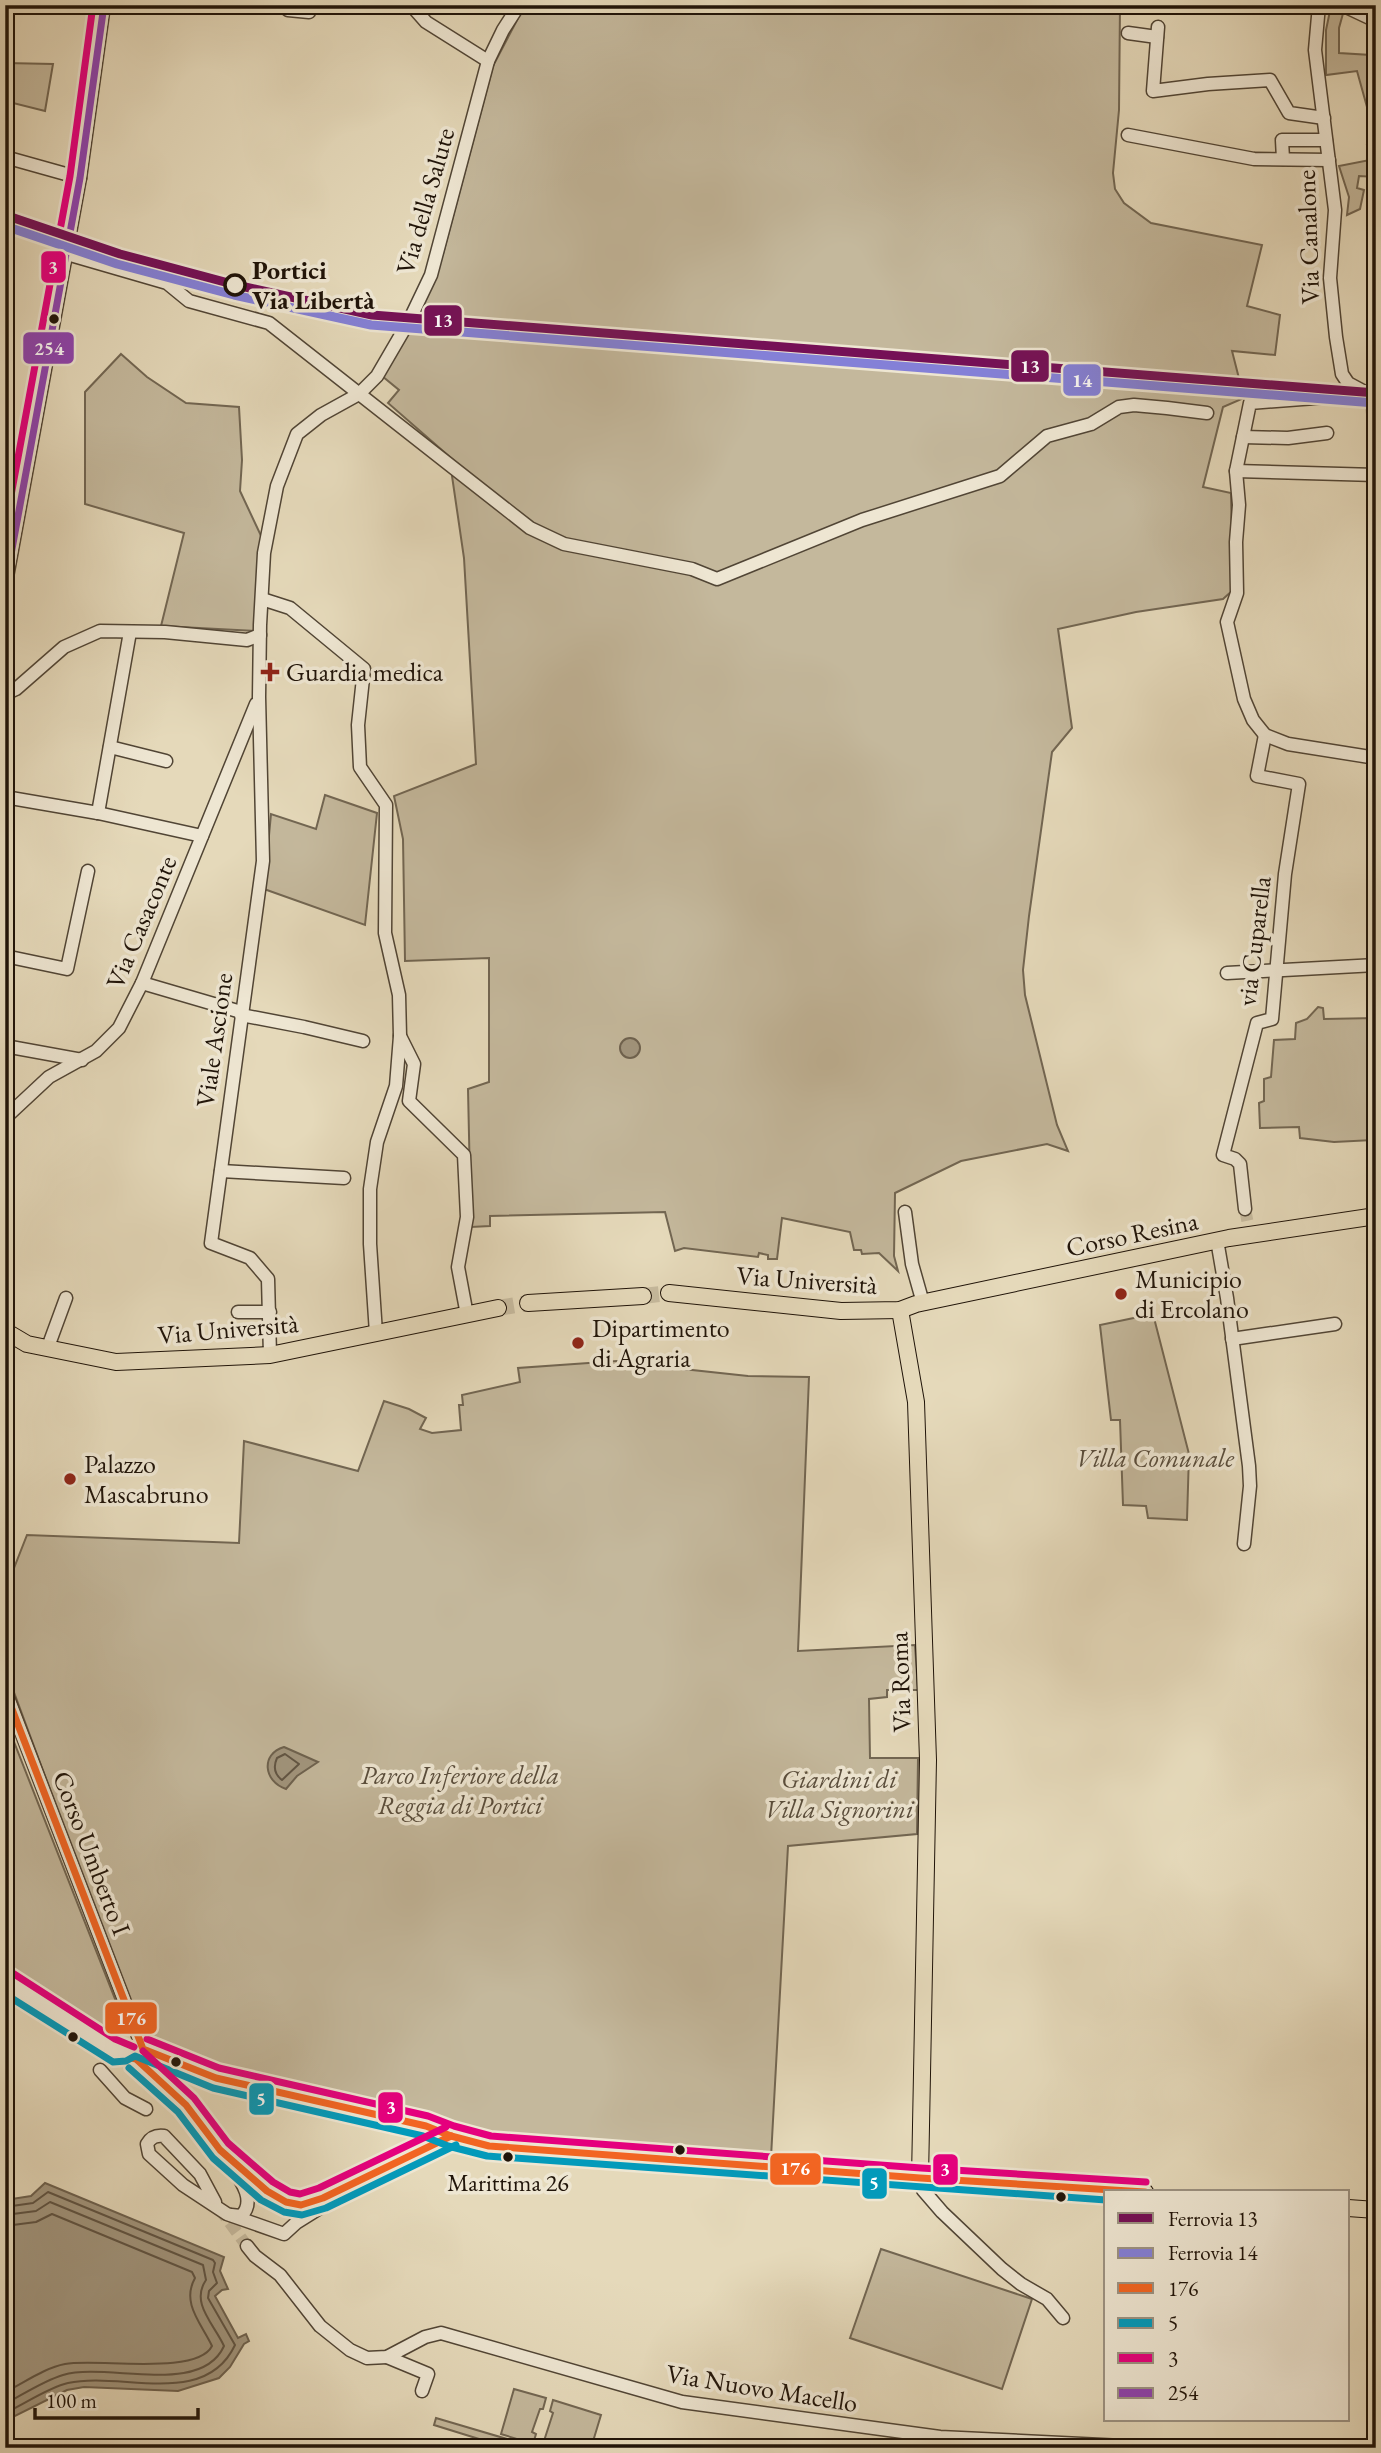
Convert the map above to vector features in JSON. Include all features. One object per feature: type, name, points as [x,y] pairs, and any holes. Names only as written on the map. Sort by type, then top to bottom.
[{"type":"main road","name":"Corso Resina","points":[[900,1310],[1217,1240],[1376,1216]]},
{"type":"main road","name":"Via Università","points":[[669,1293],[841,1311],[900,1310]]},
{"type":"main road","points":[[528,1303],[643,1296]]},
{"type":"main road","name":"Via Università","points":[[5,1331],[27,1344],[116,1362],[270,1355],[498,1308]]},
{"type":"main road","name":"Via Roma","points":[[900,1310],[916,1402],[928,1760],[922,2178]]},
{"type":"main road","points":[[922,2178],[1113,2190]]},
{"type":"main road","points":[[1350,2208],[1376,2210]]},
{"type":"street","points":[[5,588],[80,178],[104,5]]},
{"type":"street","points":[[282,5],[288,10],[309,12],[309,5]]},
{"type":"street","points":[[411,5],[426,22],[488,61]]},
{"type":"street","name":"Via della Salute","points":[[259,697],[264,553],[277,486],[297,434],[321,415],[359,394],[377,376],[409,321],[431,275],[488,61],[519,5]]},
{"type":"street","name":"Via Canalone","points":[[1319,5],[1315,50],[1335,210],[1331,278],[1336,337],[1342,374],[1348,383],[1373,397]]},
{"type":"street","points":[[1342,5],[1376,21]]},
{"type":"street","points":[[1128,33],[1158,32],[1153,91],[1270,80],[1289,113],[1324,118]]},
{"type":"street","points":[[1128,135],[1254,159],[1329,160]]},
{"type":"street","points":[[1283,159],[1282,140],[1326,139]]},
{"type":"street","points":[[5,157],[80,178]]},
{"type":"street","points":[[67,251],[167,283],[189,301],[269,323],[530,528],[565,544],[692,569],[717,579],[862,520],[1000,475],[1047,436],[1091,424],[1119,407],[1134,405],[1207,413]]},
{"type":"street","points":[[1376,499],[1373,397],[1250,403],[1236,471],[1239,505],[1236,542],[1237,593],[1227,622],[1244,699],[1253,720],[1265,735],[1288,744],[1376,758]]},
{"type":"street","points":[[1243,437],[1288,438],[1327,433]]},
{"type":"street","points":[[1236,471],[1375,475]]},
{"type":"street","points":[[262,598],[290,608],[364,669],[358,725],[360,767],[386,804],[385,933],[399,995],[400,1035],[396,1086],[377,1142],[370,1189],[370,1244],[376,1333]]},
{"type":"street","points":[[5,694],[16,689],[64,648],[100,631],[165,632],[247,640],[260,635]]},
{"type":"street","points":[[98,813],[130,632]]},
{"type":"street","name":"Via Casaconte","points":[[5,1118],[49,1077],[96,1051],[118,1028],[142,983],[259,697]]},
{"type":"street","name":"Viale Ascione","points":[[259,697],[262,860],[211,1243],[250,1258],[268,1279],[270,1355]]},
{"type":"street","name":"via Cuparella","points":[[1245,1209],[1240,1164],[1223,1155],[1257,1024],[1272,1019],[1285,874],[1299,784],[1257,776],[1265,735]]},
{"type":"street","points":[[110,747],[166,761]]},
{"type":"street","points":[[5,797],[98,813],[202,836]]},
{"type":"street","points":[[5,956],[67,969],[88,871]]},
{"type":"street","points":[[1227,973],[1376,965]]},
{"type":"street","points":[[142,983],[241,1014],[363,1041]]},
{"type":"street","points":[[400,1035],[414,1065],[409,1101],[464,1155],[467,1217],[458,1267],[467,1315]]},
{"type":"street","points":[[5,1046],[82,1060]]},
{"type":"street","points":[[221,1171],[344,1178]]},
{"type":"street","points":[[905,1212],[912,1264],[923,1303]]},
{"type":"street","points":[[1217,1240],[1251,1486],[1244,1544]]},
{"type":"street","points":[[48,1347],[66,1298]]},
{"type":"street","points":[[238,1312],[270,1312]]},
{"type":"street","points":[[1232,1339],[1335,1324]]},
{"type":"street","name":"Corso Umberto I","points":[[5,1690],[133,2049]]},
{"type":"street","points":[[5,1981],[133,2049],[215,2077],[426,2126],[489,2146],[922,2178],[923,2190],[942,2212],[1002,2269],[1021,2284],[1048,2299],[1063,2318]]},
{"type":"street","points":[[133,2049],[186,2105],[243,2175],[286,2202],[301,2205],[323,2198],[451,2136]]},
{"type":"street","points":[[100,2070],[125,2098],[146,2109]]},
{"type":"street","points":[[417,2151],[426,2140],[426,2126]]},
{"type":"street","points":[[215,2202],[200,2174],[164,2137],[157,2136],[150,2140],[147,2148],[156,2161],[183,2185],[227,2214],[284,2234],[296,2223],[381,2170]]},
{"type":"street","points":[[227,2214],[240,2216],[248,2206],[243,2175]]},
{"type":"street","points":[[247,2246],[255,2256],[280,2275],[320,2326],[350,2350],[367,2358],[387,2357],[428,2374],[422,2391]]},
{"type":"street","name":"Via Nuovo Macello","points":[[387,2357],[425,2337],[441,2333],[682,2402],[940,2437],[1143,2447]]},
{"type":"green space","points":[[525,5],[1120,5],[1119,110],[1113,173],[1115,189],[1124,203],[1151,223],[1262,245],[1247,306],[1280,315],[1275,355],[1232,351],[1244,398],[1223,407],[1203,487],[1231,493],[1233,590],[1223,599],[1136,612],[1058,629],[1072,728],[1052,752],[1023,970],[1025,995],[1057,1125],[1068,1151],[1047,1144],[961,1161],[895,1193],[894,1256],[898,1271],[879,1253],[862,1254],[861,1250],[854,1250],[850,1232],[782,1218],[777,1259],[768,1259],[768,1255],[759,1253],[758,1257],[684,1248],[675,1251],[665,1212],[490,1216],[490,1226],[471,1227],[468,1089],[489,1082],[489,958],[405,961],[403,839],[394,796],[476,764],[464,558],[452,476],[459,465],[388,403],[399,390],[382,376],[443,254],[493,66]]},
{"type":"green space","points":[[1331,6],[1344,10],[1339,28],[1339,53],[1371,55],[1376,79],[1376,117],[1371,117],[1357,71],[1326,75],[1326,30]]},
{"type":"green space","points":[[5,63],[53,64],[45,111],[5,101]]},
{"type":"green space","points":[[1376,143],[1376,177],[1359,176],[1357,188],[1364,190],[1360,209],[1347,215],[1349,197],[1339,166],[1370,160],[1367,145]]},
{"type":"green space","points":[[121,354],[147,377],[186,403],[239,407],[242,460],[240,491],[263,540],[256,631],[161,626],[184,533],[85,504],[85,392]]},
{"type":"green space","points":[[325,795],[377,813],[365,925],[264,889],[271,814],[316,829]]},
{"type":"green space","points":[[1318,1007],[1323,1008],[1324,1019],[1376,1018],[1376,1145],[1373,1140],[1334,1142],[1300,1138],[1299,1127],[1260,1128],[1259,1103],[1264,1101],[1264,1079],[1271,1077],[1274,1040],[1295,1039],[1296,1023],[1307,1019]]},
{"type":"green space","name":"Villa Comunale","points":[[1153,1314],[1189,1454],[1187,1520],[1148,1518],[1146,1506],[1123,1505],[1120,1420],[1111,1420],[1100,1325]]},
{"type":"green space","name":"Parco Inferiore della Reggia di Portici","points":[[645,1359],[646,1365],[748,1376],[809,1377],[798,1651],[915,1645],[918,1690],[887,1690],[887,1697],[869,1699],[870,1758],[918,1758],[917,1834],[788,1846],[771,2157],[472,2133],[220,2071],[140,2033],[5,1668],[5,1591],[27,1535],[239,1543],[244,1441],[358,1471],[384,1401],[426,1418],[420,1429],[432,1433],[461,1430],[459,1405],[463,1405],[462,1395],[520,1382],[518,1368]]},
{"type":"green space","points":[[5,1719],[128,2032],[106,2036],[5,1968]]},
{"type":"green space","points":[[881,2249],[1032,2299],[1002,2389],[850,2338]]},
{"type":"green space","points":[[514,2389],[546,2398],[532,2432],[536,2434],[533,2444],[501,2434]]},
{"type":"green space","points":[[553,2400],[601,2415],[591,2448],[555,2448],[543,2444],[553,2413],[550,2411]]},
{"type":"green space","points":[[436,2418],[534,2448],[508,2448],[434,2425]]},
{"type":"water","points":[[630,1038],[637,1041],[640,1048],[637,1055],[630,1058],[623,1055],[620,1048],[623,1041]]},
{"type":"water","points":[[284,1747],[318,1762],[297,1776],[286,1789],[273,1780],[268,1768],[271,1756]]},
{"type":"water","points":[[45,2183],[224,2257],[220,2271],[228,2289],[215,2296],[238,2338],[246,2334],[249,2341],[219,2378],[178,2391],[84,2387],[67,2390],[5,2421],[5,2200],[31,2196]]},
{"type":"tunnel","points":[[1245,1209],[1250,1234]]},
{"type":"tunnel","points":[[643,1296],[669,1293]]},
{"type":"tunnel","points":[[498,1308],[528,1303]]},
{"type":"tunnel","points":[[219,2208],[247,2246]]},
{"type":"rail line","name":"13","points":[[5,215],[120,254],[236,285],[372,315],[1376,393]]},
{"type":"rail line","name":"14","points":[[5,226],[117,264],[234,295],[371,325],[1375,403]]},
{"type":"transit line","name":"3","points":[[5,528],[70,176],[93,5]]},
{"type":"transit line","name":"254","points":[[5,587],[80,178],[104,5]]},
{"type":"transit line","name":"176","points":[[5,1691],[143,2049],[216,2078],[426,2126],[489,2146],[1113,2190]]},
{"type":"transit line","name":"3","points":[[11,1972],[115,2039],[134,2047]]},
{"type":"transit line","name":"5","points":[[5,1994],[113,2062],[126,2061],[135,2056],[213,2088],[423,2136],[487,2156],[1104,2200]]},
{"type":"transit line","name":"3","points":[[147,2039],[219,2068],[428,2116],[491,2136],[1146,2182]]},
{"type":"transit line","name":"3","points":[[143,2051],[194,2098],[228,2143],[273,2182],[290,2192],[300,2194],[319,2188],[446,2127]]},
{"type":"transit line","name":"176","points":[[132,2058],[186,2105],[220,2150],[267,2191],[286,2202],[301,2205],[323,2198],[451,2136]]},
{"type":"transit line","name":"5","points":[[129,2068],[178,2112],[213,2158],[261,2200],[284,2212],[302,2215],[326,2208],[456,2145]]},
{"type":"place","name":"Portici Via Libertà","points":[[235,285]]},
{"type":"place","name":"Guardia medica","points":[[270,672]]},
{"type":"place","name":"Municipio di Ercolano","points":[[1121,1294]]},
{"type":"place","name":"Dipartimento di Agraria","points":[[578,1343]]},
{"type":"place","name":"Palazzo Mascabruno","points":[[70,1479]]},
{"type":"place","name":"Marittima 26","points":[[508,2157]]},
{"type":"park label","name":"Giardini di Villa Signorini","points":[[839,1794]]}]
